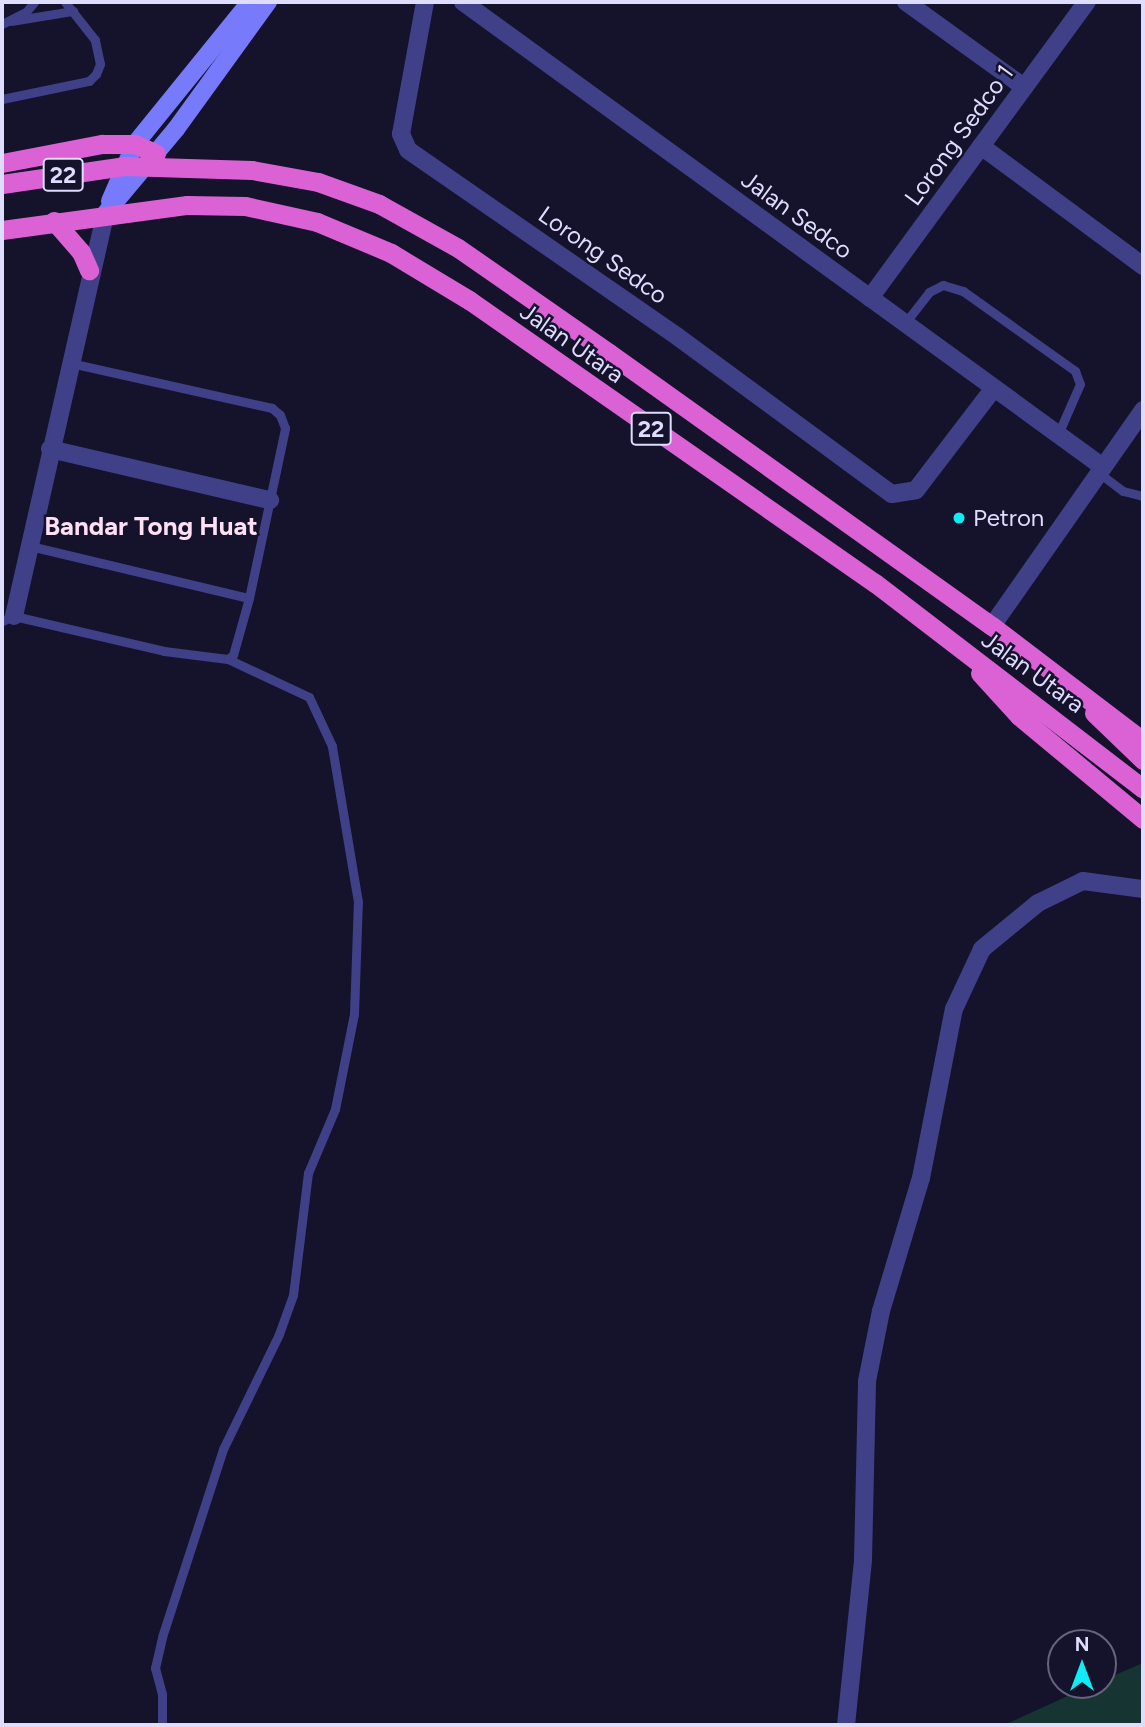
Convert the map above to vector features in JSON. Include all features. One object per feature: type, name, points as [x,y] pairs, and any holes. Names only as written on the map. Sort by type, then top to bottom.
[{"type":"highway","points":[[2,163],[102,144],[135,144],[152,160]]},
{"type":"highway","name":"Jalan Utara","points":[[2,184],[152,160],[289,175],[318,182],[390,210],[458,247],[992,625],[1143,741]]},
{"type":"highway","name":"Jalan Utara","points":[[2,230],[104,214],[187,205],[245,205],[317,222],[391,253],[469,300],[875,583],[1143,789]]},
{"type":"highway","points":[[54,221],[81,252],[89,270]]},
{"type":"highway","points":[[959,648],[1019,716],[1143,819]]},
{"type":"highway","points":[[1060,676],[1143,760]]},
{"type":"main road","points":[[104,214],[135,144],[250,2]]},
{"type":"main road","points":[[104,214],[152,160],[268,2]]},
{"type":"street","name":"Lorong Sedco","points":[[425,2],[401,134],[408,150],[678,337],[892,494],[916,490],[994,388]]},
{"type":"street","name":"Jalan Sedco","points":[[463,2],[1058,434],[1101,470]]},
{"type":"street","points":[[905,2],[1024,87]]},
{"type":"street","name":"Lorong Sedco 1","points":[[870,298],[1087,2]]},
{"type":"street","points":[[981,146],[1143,266]]},
{"type":"street","points":[[8,619],[30,545],[89,270],[104,214]]},
{"type":"street","points":[[992,625],[1143,410]]},
{"type":"street","points":[[50,449],[270,499]]},
{"type":"street","points":[[846,1725],[863,1560],[867,1381],[881,1311],[921,1178],[954,1009],[982,949],[1038,903],[1083,881],[1143,889]]},
{"type":"lane","points":[[6,22],[34,2]]},
{"type":"lane","points":[[2,99],[89,81],[96,74],[99,51],[65,2]]},
{"type":"lane","points":[[6,22],[73,11]]},
{"type":"lane","points":[[905,323],[929,292],[943,285],[963,290],[1053,355],[1075,372],[1080,384],[1058,434]]},
{"type":"lane","points":[[69,363],[272,408],[285,428],[249,598],[233,655],[228,659]]},
{"type":"lane","points":[[1101,470],[1123,491],[1143,496]]},
{"type":"lane","points":[[30,545],[249,598]]},
{"type":"lane","points":[[8,619],[164,651],[228,659],[309,697],[332,746],[358,902],[352,965],[354,1014],[335,1109],[308,1174],[293,1295],[279,1334],[223,1449],[162,1637],[155,1668],[162,1694],[162,1725]]},
{"type":"green space","points":[[1143,1663],[1143,1725],[1004,1725],[1061,1699],[1117,1699],[1117,1674]]},
{"type":"place","name":"Petron","points":[[959,518]]},
{"type":"district","name":"Bandar Tong Huat","points":[[151,527]]}]
